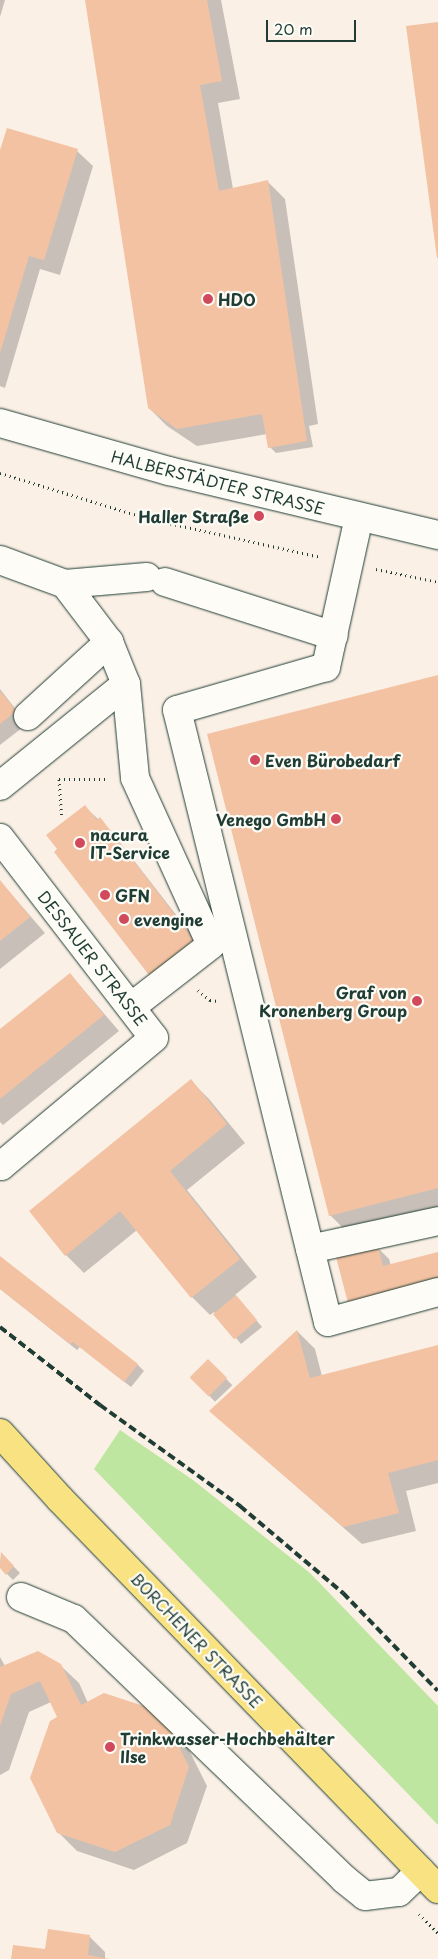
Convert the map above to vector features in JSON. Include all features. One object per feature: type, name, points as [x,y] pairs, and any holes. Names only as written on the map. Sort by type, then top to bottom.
[{"type":"main road","name":"BORCHENER STRASSE","points":[[0,1433],[60,1499],[429,1880]]},
{"type":"street","name":"HALBERSTÄDTER STRASSE","points":[[0,423],[169,471],[438,535]]},
{"type":"street","points":[[359,517],[326,667],[177,710],[328,1322],[438,1292]]},
{"type":"street","points":[[0,560],[65,584],[156,580],[334,636]]},
{"type":"street","points":[[65,584],[109,642],[126,684],[135,778],[211,945],[131,1007]]},
{"type":"street","points":[[28,716],[109,642]]},
{"type":"street","points":[[0,786],[126,684]]},
{"type":"street","name":"DESSAUER STRASSE","points":[[0,838],[154,1038],[1,1166],[0,1164]]},
{"type":"street","points":[[310,1249],[438,1221]]},
{"type":"street","points":[[21,1597],[74,1619],[344,1879],[365,1896],[399,1892],[429,1880]]},
{"type":"path","points":[[0,473],[146,518],[438,582]]},
{"type":"path","points":[[41,754],[59,779],[62,818]]},
{"type":"path","points":[[59,779],[135,778]]},
{"type":"green space","points":[[120,1430],[193,1480],[310,1573],[438,1706],[438,1825],[94,1469]]},
{"type":"building","name":"HDO","points":[[85,0],[207,0],[222,81],[200,85],[219,191],[268,180],[307,441],[268,448],[262,414],[177,429],[148,408]]},
{"type":"building","points":[[438,22],[438,258],[437,258],[406,26]]},
{"type":"building","points":[[7,128],[78,149],[44,260],[29,256],[0,353],[0,150]]},
{"type":"building","points":[[438,675],[438,1188],[329,1216],[207,734]]},
{"type":"building","points":[[0,691],[16,711],[0,724]]},
{"type":"building","points":[[85,805],[97,820],[100,817],[197,944],[152,979],[54,852],[57,849],[46,835]]},
{"type":"building","points":[[0,880],[30,917],[0,941]]},
{"type":"building","points":[[70,973],[104,1015],[0,1099],[0,1029]]},
{"type":"building","points":[[191,1079],[227,1124],[170,1171],[240,1259],[191,1298],[120,1211],[65,1256],[29,1211]]},
{"type":"building","points":[[378,1246],[383,1266],[438,1252],[438,1279],[348,1303],[336,1257]]},
{"type":"building","points":[[0,1256],[138,1364],[124,1382],[73,1342],[70,1344],[0,1289]]},
{"type":"building","points":[[236,1295],[257,1320],[234,1340],[213,1314]]},
{"type":"building","points":[[297,1330],[310,1378],[438,1345],[438,1460],[388,1473],[399,1513],[343,1527],[209,1411]]},
{"type":"building","points":[[208,1359],[227,1378],[209,1396],[190,1377]]},
{"type":"building","points":[[1,1552],[14,1566],[6,1575],[0,1568]]},
{"type":"building","name":"Trinkwasser-Hochbehälter Ilse","points":[[38,1651],[61,1664],[81,1705],[104,1693],[162,1712],[189,1767],[170,1825],[115,1852],[57,1833],[30,1778],[50,1721],[57,1717],[40,1681],[11,1694],[0,1726],[0,1667]]},
{"type":"building","points":[[48,1929],[90,1935],[88,1955],[109,1959],[11,1959],[13,1945],[45,1949]]},
{"type":"railway","points":[[0,1327],[100,1405],[240,1506],[343,1593],[438,1691]]},
{"type":"place","name":"HDO","points":[[208,299]]},
{"type":"place","name":"Haller Straße","points":[[259,516]]},
{"type":"place","name":"Even Bürobedarf","points":[[255,760]]},
{"type":"place","name":"Venego GmbH","points":[[336,819]]},
{"type":"place","name":"nacura IT-Service","points":[[80,843]]},
{"type":"place","name":"GFN","points":[[105,895]]},
{"type":"place","name":"evengine","points":[[124,919]]},
{"type":"place","name":"Graf von Kronenberg Group","points":[[417,1001]]},
{"type":"place","name":"Trinkwasser-Hochbehälter Ilse","points":[[110,1747]]}]
